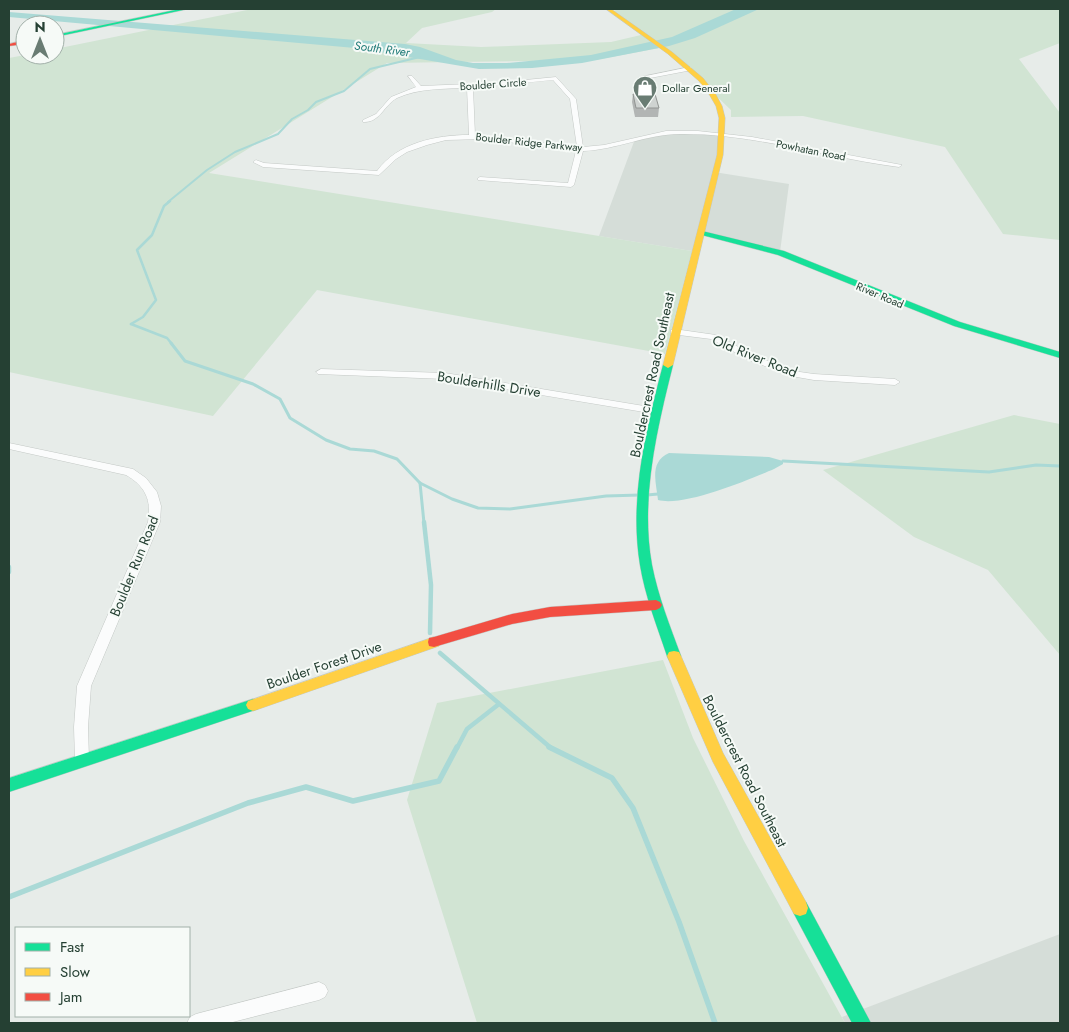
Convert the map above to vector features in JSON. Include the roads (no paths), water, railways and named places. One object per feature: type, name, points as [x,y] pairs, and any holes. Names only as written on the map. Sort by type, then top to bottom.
[{"type":"main road","points":[[65,29],[157,9]]},
{"type":"main road","points":[[119,17],[161,9]]},
{"type":"main road","points":[[65,34],[186,9]]},
{"type":"main road","name":"Bouldercrest Road Southeast","points":[[611,9],[690,69],[712,91],[720,107],[723,134],[701,232],[674,332],[656,411],[644,487],[644,551],[656,605],[681,677],[718,757],[862,1023]]},
{"type":"main road","name":"River Road","points":[[701,232],[791,257],[948,322],[990,336],[1060,355]]},
{"type":"main road","name":"Boulder Forest Drive","points":[[9,785],[271,700],[425,645],[512,619],[550,612],[656,605]]},
{"type":"street","points":[[642,89],[641,82],[643,78],[690,69]]},
{"type":"street","points":[[410,77],[420,88]]},
{"type":"street","name":"Boulder Circle","points":[[365,121],[378,115],[394,98],[420,88],[470,86],[554,78],[573,99],[580,149]]},
{"type":"street","points":[[470,86],[472,136]]},
{"type":"street","name":"Boulder Ridge Parkway","points":[[256,162],[263,165],[379,173],[392,158],[413,147],[442,140],[472,136],[512,139],[580,149],[616,145],[668,133],[723,134]]},
{"type":"street","name":"Powhatan Road","points":[[723,134],[899,165]]},
{"type":"street","points":[[480,179],[571,185],[580,149]]},
{"type":"street","name":"Old River Road","points":[[674,332],[713,337],[752,358],[791,373],[814,377],[895,382]]},
{"type":"street","name":"Boulderhills Drive","points":[[321,372],[445,376],[656,411]]},
{"type":"street","name":"Boulder Run Road","points":[[9,446],[129,472],[142,478],[154,495],[156,513],[154,522],[84,686],[80,727],[82,760]]},
{"type":"street","points":[[196,1023],[319,991]]},
{"type":"water","name":"South River","points":[[736,9],[759,9],[695,38],[669,46],[582,63],[532,68],[479,69],[355,48],[65,22],[65,17],[405,44],[420,47],[456,60],[473,63],[507,63],[591,55],[672,37]]},
{"type":"water","name":"South River","points":[[9,12],[46,15],[15,15],[15,18],[9,17]]},
{"type":"water","points":[[669,453],[769,457],[783,461],[783,464],[749,479],[699,496],[683,500],[658,500],[655,480],[656,467],[663,457]]},
{"type":"waterway","points":[[168,202],[207,170],[235,152],[278,134],[292,119],[308,110],[316,102],[344,91],[370,69],[420,57]]},
{"type":"waterway","points":[[170,201],[164,206],[152,235],[137,250],[156,300],[143,317],[131,324],[167,338],[172,344]]},
{"type":"waterway","points":[[171,343],[185,361],[253,384],[280,399],[290,418],[326,440],[350,449],[374,451],[397,459],[420,483]]},
{"type":"waterway","points":[[783,461],[989,472],[1036,465],[1060,466]]},
{"type":"waterway","points":[[420,483],[452,499],[478,508],[510,509],[606,496],[640,495]]},
{"type":"waterway","points":[[420,483],[424,523]]},
{"type":"waterway","points":[[647,495],[658,494]]},
{"type":"waterway","points":[[424,522],[431,585],[430,633]]},
{"type":"waterway","points":[[9,567],[9,572]]},
{"type":"waterway","points":[[440,653],[551,748]]},
{"type":"waterway","points":[[457,748],[467,729],[499,704]]},
{"type":"waterway","points":[[9,897],[248,803],[306,787],[353,801],[439,781],[457,747]]},
{"type":"waterway","points":[[551,748],[612,778],[633,808],[679,922],[715,1023]]},
{"type":"place","name":"Dollar General","points":[[645,109]]}]
